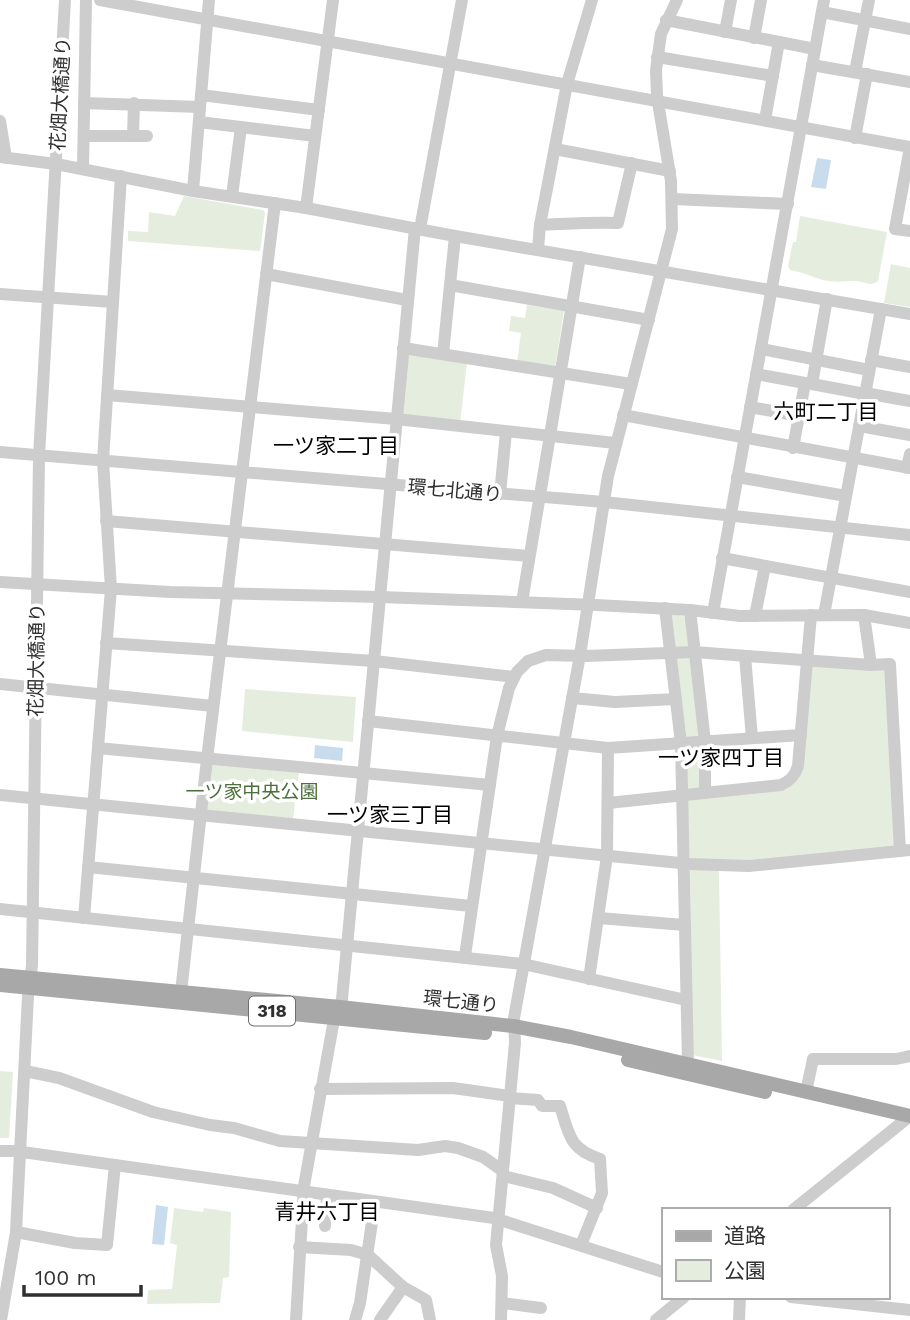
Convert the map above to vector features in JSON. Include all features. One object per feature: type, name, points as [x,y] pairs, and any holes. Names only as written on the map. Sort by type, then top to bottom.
[{"type":"main road","name":"環七通り","points":[[0,975],[30,983],[513,1031],[688,1064],[908,1119]]},
{"type":"main road","name":"環七通り","points":[[0,985],[30,983],[181,992],[338,1012]]},
{"type":"main road","name":"環七通り","points":[[513,1031],[908,1119]]},
{"type":"street","name":"花畑大橋通り","points":[[1,1320],[16,1232],[30,983],[39,456],[65,0]]},
{"type":"street","points":[[83,169],[86,0]]},
{"type":"street","points":[[100,0],[910,148],[895,229],[910,231]]},
{"type":"street","points":[[193,191],[209,0]]},
{"type":"street","points":[[306,208],[333,0]]},
{"type":"street","points":[[296,1320],[303,1192],[320,1089],[338,1012],[347,946],[407,300],[462,0]]},
{"type":"street","points":[[538,249],[540,225],[567,84],[592,0]]},
{"type":"street","points":[[501,1320],[502,1276],[496,1245],[510,1097],[513,1031],[615,443],[672,229],[673,199],[659,102],[657,57],[660,34],[677,0]]},
{"type":"street","points":[[725,32],[731,0]]},
{"type":"street","points":[[754,38],[761,0]]},
{"type":"street","points":[[855,138],[869,0]]},
{"type":"street","points":[[713,613],[823,6],[865,20],[910,29]]},
{"type":"street","points":[[666,20],[815,49]]},
{"type":"street","points":[[765,120],[779,42]]},
{"type":"street","points":[[657,57],[773,76]]},
{"type":"street","points":[[812,65],[910,82]]},
{"type":"street","points":[[84,103],[201,101],[319,110]]},
{"type":"street","points":[[133,136],[134,103]]},
{"type":"street","points":[[0,121],[2,159],[56,164],[193,191],[306,208],[910,314]]},
{"type":"street","points":[[199,122],[315,136]]},
{"type":"street","points":[[232,197],[241,127]]},
{"type":"street","points":[[84,136],[147,136]]},
{"type":"street","points":[[555,149],[670,171]]},
{"type":"street","points":[[540,225],[618,223],[632,163]]},
{"type":"street","points":[[84,918],[111,589],[103,461],[121,176]]},
{"type":"street","points":[[673,199],[788,204]]},
{"type":"street","points":[[181,992],[206,758],[275,203]]},
{"type":"street","points":[[443,354],[456,236]]},
{"type":"street","points":[[522,602],[580,257]]},
{"type":"street","points":[[266,274],[407,300]]},
{"type":"street","points":[[450,285],[649,320]]},
{"type":"street","points":[[0,294],[113,302]]},
{"type":"street","points":[[793,447],[799,416],[816,360],[827,299]]},
{"type":"street","points":[[608,803],[781,785],[795,774],[798,766],[807,661],[831,577],[881,309]]},
{"type":"street","points":[[403,348],[632,384]]},
{"type":"street","points":[[761,349],[816,360],[910,367]]},
{"type":"street","points":[[756,374],[910,401]]},
{"type":"street","points":[[107,395],[396,419],[550,438],[615,443]]},
{"type":"street","points":[[750,407],[799,416]]},
{"type":"street","points":[[623,415],[909,468],[910,454]]},
{"type":"street","points":[[859,426],[910,435]]},
{"type":"street","points":[[500,494],[506,432]]},
{"type":"street","name":"環七北通り","points":[[0,452],[604,502],[910,535]]},
{"type":"street","points":[[737,477],[846,496]]},
{"type":"street","points":[[106,521],[529,556]]},
{"type":"street","points":[[722,558],[910,592]]},
{"type":"street","points":[[755,616],[765,566]]},
{"type":"street","points":[[0,582],[111,589],[665,608],[755,616],[864,615],[910,623]]},
{"type":"street","points":[[665,608],[681,743],[688,1064]]},
{"type":"street","points":[[690,610],[705,742],[705,793]]},
{"type":"street","points":[[864,615],[871,665]]},
{"type":"street","points":[[106,642],[374,661],[514,677]]},
{"type":"street","points":[[0,795],[93,806],[200,815],[480,844],[685,863],[749,866],[905,850],[890,664],[871,665],[694,652],[546,655],[528,661],[514,677],[509,688],[497,736],[480,844],[465,956]]},
{"type":"street","points":[[745,656],[752,738]]},
{"type":"street","points":[[0,684],[213,706]]},
{"type":"street","points":[[572,698],[615,702],[676,699]]},
{"type":"street","points":[[368,721],[608,748],[801,735]]},
{"type":"street","points":[[98,748],[490,785]]},
{"type":"street","points":[[589,979],[607,856],[608,748]]},
{"type":"street","points":[[88,867],[471,906]]},
{"type":"street","points":[[0,909],[465,956],[523,964],[686,1000]]},
{"type":"street","points":[[599,918],[684,925]]},
{"type":"street","points":[[806,1092],[813,1059],[896,1059],[910,1056]]},
{"type":"street","points":[[24,1071],[59,1078],[153,1112],[234,1128],[279,1141],[418,1150],[445,1146],[458,1148],[483,1157],[503,1173],[553,1188],[597,1208]]},
{"type":"street","points":[[320,1089],[453,1088],[538,1100],[542,1106],[558,1104],[570,1138],[581,1153],[600,1159],[602,1193],[581,1245]]},
{"type":"street","points":[[796,1208],[908,1119]]},
{"type":"street","points":[[0,1151],[499,1219],[662,1272]]},
{"type":"street","points":[[16,1232],[75,1243],[107,1245],[115,1166]]},
{"type":"street","points":[[325,1226],[327,1195]]},
{"type":"street","points":[[355,1320],[375,1202]]},
{"type":"street","points":[[299,1247],[351,1250],[368,1255],[403,1287],[426,1300],[430,1320]]},
{"type":"street","points":[[380,1320],[403,1287]]},
{"type":"street","points":[[656,1320],[682,1299]]},
{"type":"street","points":[[739,1320],[740,1299]]},
{"type":"street","points":[[809,1299],[910,1310]]},
{"type":"street","points":[[502,1303],[541,1308]]},
{"type":"green space","points":[[184,196],[263,210],[265,213],[260,251],[128,241],[128,231],[148,232],[149,212],[175,216]]},
{"type":"green space","points":[[800,216],[887,232],[878,281],[870,284],[827,281],[790,270],[788,266],[793,242],[796,242]]},
{"type":"green space","points":[[891,264],[910,268],[910,307],[884,303]]},
{"type":"green space","points":[[527,305],[564,311],[555,368],[517,362],[521,333],[509,331],[511,316],[525,318]]},
{"type":"green space","points":[[410,353],[467,362],[460,424],[403,416],[407,355]]},
{"type":"green space","points":[[673,614],[687,617],[691,647],[674,649]]},
{"type":"green space","points":[[689,655],[701,736],[687,740],[675,658]]},
{"type":"green space","points":[[811,666],[888,670],[897,849],[750,864],[690,861],[685,803],[689,798],[797,781]]},
{"type":"green space","points":[[245,689],[356,697],[353,742],[242,731]]},
{"type":"green space","points":[[699,745],[703,789],[685,790],[685,749]]},
{"type":"green space","name":"一ツ家中央公園","points":[[211,763],[299,773],[293,819],[207,810]]},
{"type":"green space","points":[[690,867],[719,869],[722,1061],[692,1055]]},
{"type":"green space","points":[[0,1071],[13,1072],[9,1138],[0,1138]]},
{"type":"green space","points":[[174,1208],[203,1212],[204,1208],[231,1212],[229,1277],[223,1278],[220,1303],[147,1304],[148,1290],[172,1289],[177,1245],[170,1243]]},
{"type":"water","points":[[817,158],[831,160],[826,189],[811,187]]},
{"type":"water","points":[[315,745],[343,748],[342,761],[314,758]]},
{"type":"water","points":[[156,1205],[168,1207],[164,1245],[152,1244]]},
{"type":"district","name":"六町二丁目","points":[[826,412]]},
{"type":"district","name":"一ツ家二丁目","points":[[336,446]]},
{"type":"district","name":"一ツ家四丁目","points":[[721,758]]},
{"type":"district","name":"一ツ家三丁目","points":[[390,815]]},
{"type":"district","name":"青井六丁目","points":[[327,1212]]}]
